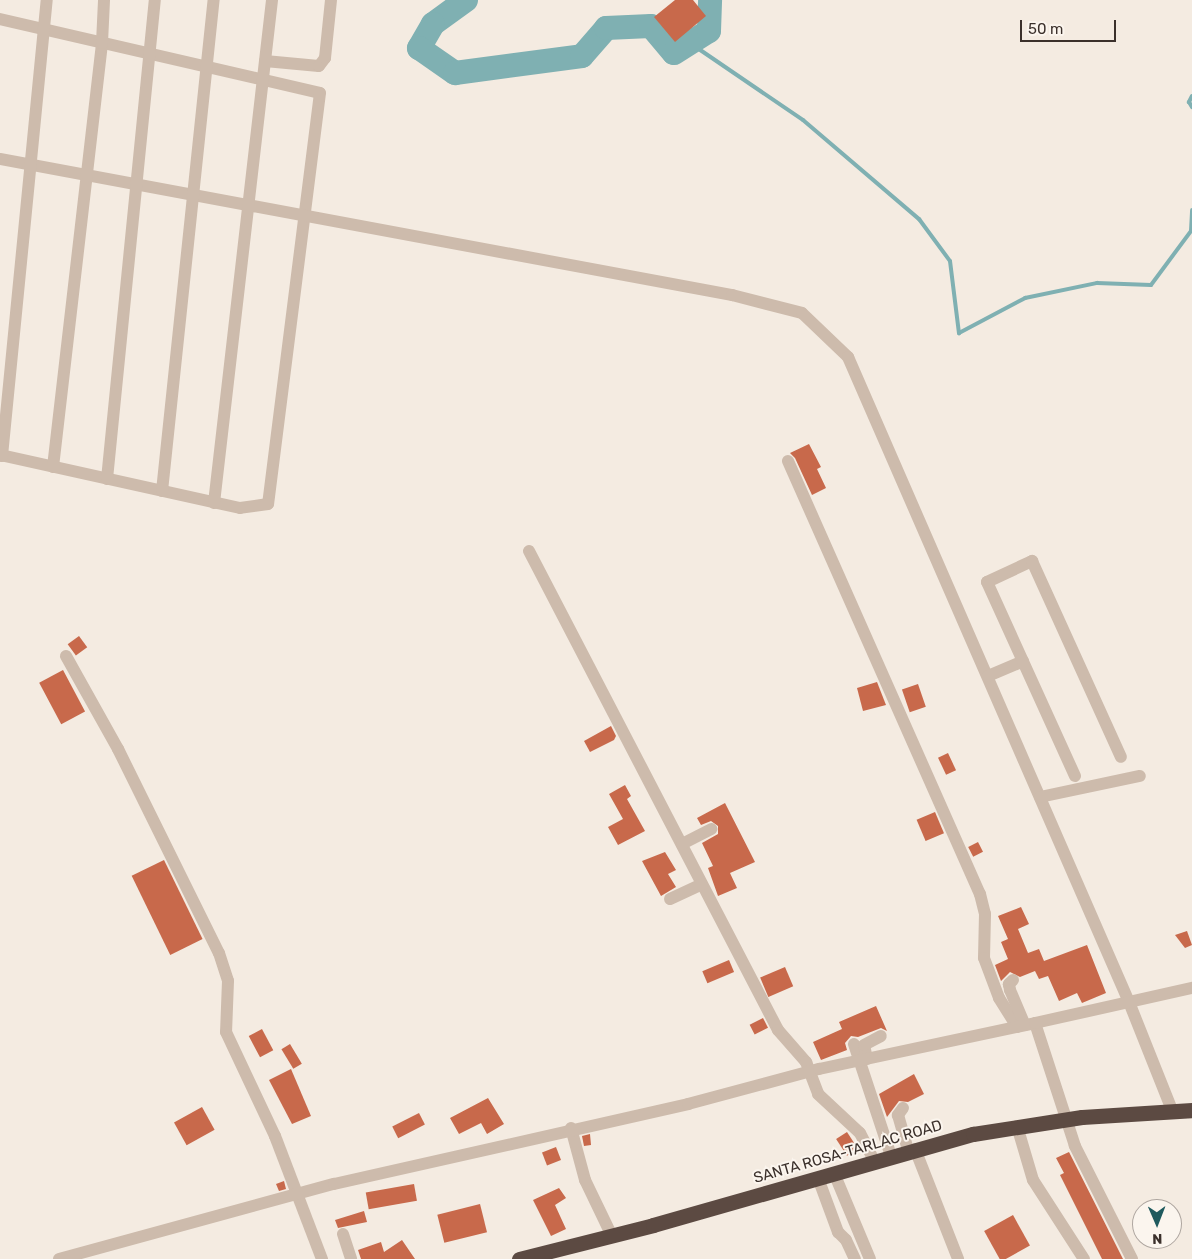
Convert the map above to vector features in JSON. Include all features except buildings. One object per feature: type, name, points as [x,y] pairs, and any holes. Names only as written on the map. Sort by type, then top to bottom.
[{"type":"highway","name":"SANTA ROSA-TARLAC ROAD","points":[[519,1259],[612,1236],[911,1150],[1017,1126],[1172,1110],[1192,1110]]},
{"type":"street","points":[[0,19],[44,30],[102,43],[262,82],[320,93],[306,216],[268,504],[240,508],[1,456],[31,164],[44,30],[47,0]]},
{"type":"street","points":[[53,467],[102,43],[104,0]]},
{"type":"street","points":[[107,479],[155,0]]},
{"type":"street","points":[[162,491],[214,0]]},
{"type":"street","points":[[214,503],[272,0]]},
{"type":"street","points":[[265,61],[319,66],[325,58],[331,0]]},
{"type":"street","points":[[0,159],[732,295],[802,312],[848,357],[1129,1002],[1172,1110]]},
{"type":"street","points":[[788,461],[980,894],[985,914],[984,958],[999,998],[1026,1025]]},
{"type":"street","points":[[529,551],[778,1030],[806,1062],[818,1094],[860,1134],[874,1161]]},
{"type":"street","points":[[1075,776],[987,582],[1032,561],[1121,757]]},
{"type":"street","points":[[66,656],[118,749],[219,953],[228,982],[226,1032],[251,1080],[298,1194],[322,1259]]},
{"type":"street","points":[[988,676],[1023,661]]},
{"type":"street","points":[[1040,797],[1140,776]]},
{"type":"street","points":[[682,844],[711,829]]},
{"type":"street","points":[[670,900],[702,884]]},
{"type":"street","points":[[1013,980],[1009,984],[1010,990],[1066,1120],[1082,1164],[1132,1259]]},
{"type":"street","points":[[58,1259],[298,1194],[571,1128],[688,1104],[810,1071],[1192,988]]},
{"type":"street","points":[[881,1036],[864,1045],[864,1060],[891,1156]]},
{"type":"street","points":[[854,1044],[864,1060]]},
{"type":"street","points":[[904,1108],[898,1119],[958,1259]]},
{"type":"street","points":[[1017,1126],[1033,1180],[1084,1259]]},
{"type":"street","points":[[571,1128],[586,1180],[612,1236]]},
{"type":"street","points":[[834,1173],[870,1259]]},
{"type":"street","points":[[818,1178],[838,1232],[846,1240],[855,1259]]},
{"type":"street","points":[[344,1234],[351,1259]]},
{"type":"waterway","points":[[466,0],[433,24],[419,48],[455,73],[582,56],[606,28],[651,26],[674,53],[709,31],[710,0]]},
{"type":"waterway","points":[[690,43],[803,120],[919,219],[950,261],[959,333],[1025,298],[1097,283],[1151,285],[1191,231],[1192,210]]},
{"type":"waterway","points":[[1192,96],[1189,102],[1192,107]]}]
